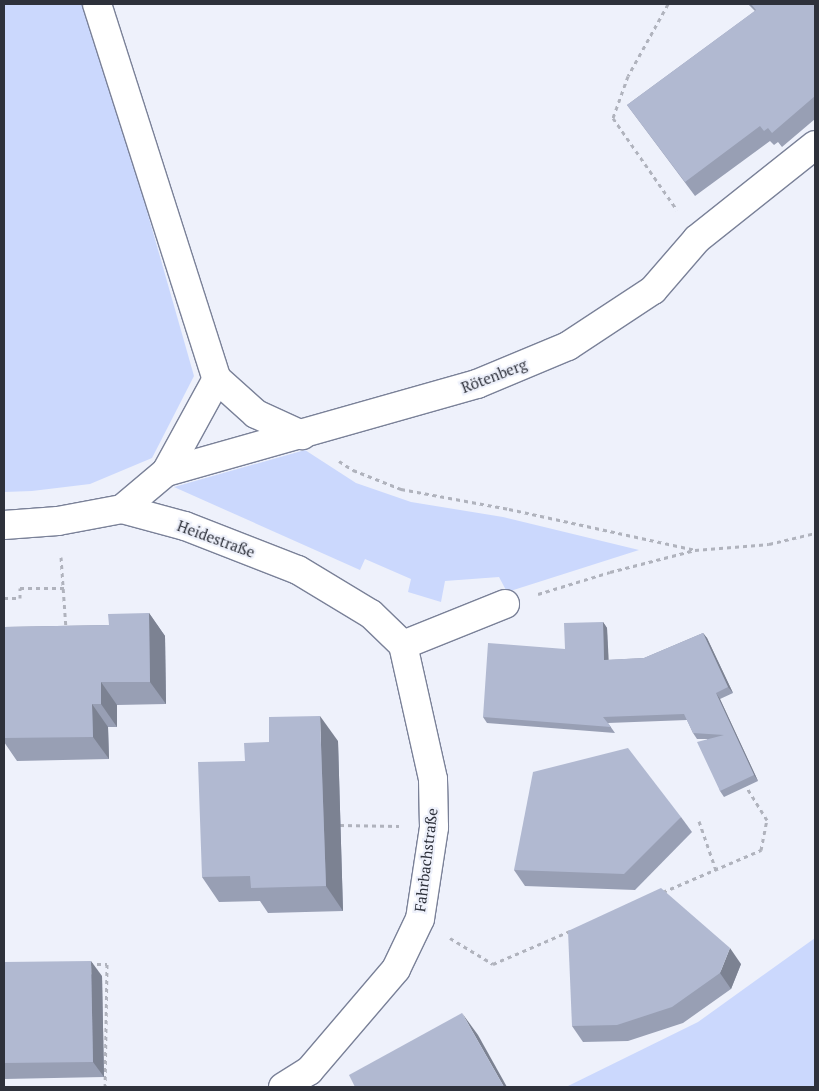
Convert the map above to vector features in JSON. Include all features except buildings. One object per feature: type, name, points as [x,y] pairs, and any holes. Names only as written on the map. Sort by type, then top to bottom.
[{"type":"street","points":[[97,4],[217,379],[256,414],[302,435]]},
{"type":"street","name":"Rötenberg","points":[[122,509],[166,472],[477,384],[568,346],[653,290],[697,239],[815,145]]},
{"type":"street","points":[[166,472],[217,379]]},
{"type":"street","name":"Heidestraße","points":[[4,525],[58,521],[122,509],[185,526],[298,570],[371,614],[403,645]]},
{"type":"street","points":[[403,645],[505,604]]},
{"type":"street","name":"Fahrbachstraße","points":[[283,1087],[309,1071],[396,969],[420,919],[434,827],[433,780],[403,645]]},
{"type":"path","points":[[668,4],[628,76],[613,118],[697,239]]},
{"type":"path","points":[[302,435],[353,470],[401,489],[509,509],[695,550]]},
{"type":"path","points":[[58,521],[67,631]]},
{"type":"path","points":[[505,604],[610,572],[695,550],[769,544],[815,533]]},
{"type":"path","points":[[4,598],[20,598],[20,588],[64,588]]},
{"type":"path","points":[[654,896],[761,850],[767,820],[746,786]]},
{"type":"path","points":[[699,820],[716,870]]},
{"type":"path","points":[[340,825],[434,827]]},
{"type":"path","points":[[420,919],[493,964],[573,930]]},
{"type":"path","points":[[79,964],[107,964],[105,1087]]},
{"type":"shaded area","points":[[4,4],[88,4],[194,376],[152,458],[90,484],[32,491],[4,492]]},
{"type":"shaded area","points":[[305,450],[356,483],[411,502],[503,517],[639,550],[507,592],[499,577],[445,581],[441,602],[408,592],[411,579],[365,559],[360,570],[174,487]]},
{"type":"shaded area","points":[[815,938],[815,1087],[566,1087],[698,1022]]}]
